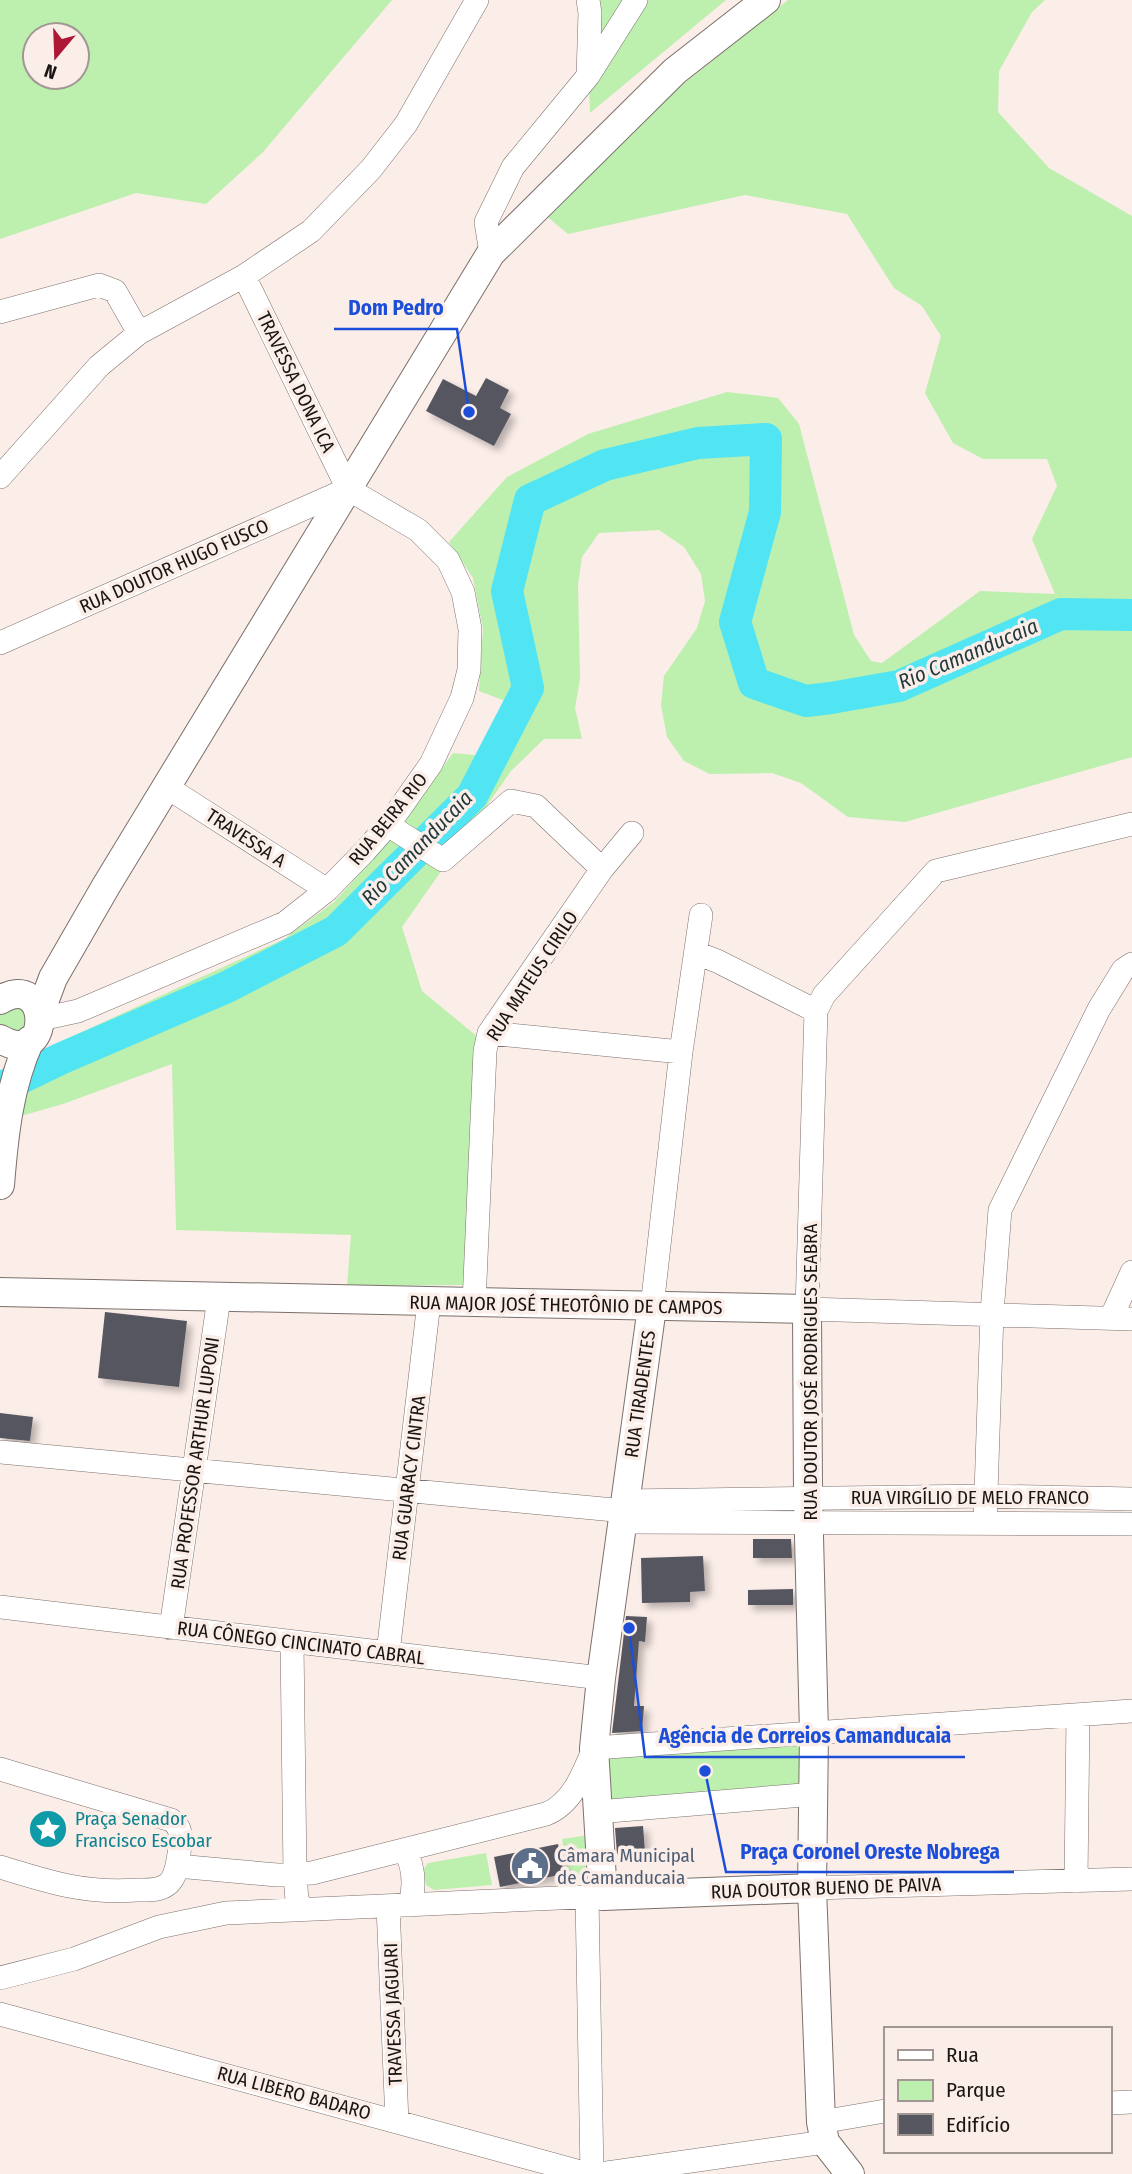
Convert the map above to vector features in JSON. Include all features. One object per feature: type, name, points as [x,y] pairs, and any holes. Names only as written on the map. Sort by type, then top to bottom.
[{"type":"main road","points":[[0,1185],[16,1020],[53,978],[165,786],[491,253],[676,71],[766,0]]},
{"type":"main road","name":"RUA MAJOR JOSÉ THEOTÔNIO DE CAMPOS","points":[[0,1292],[807,1309]]},
{"type":"main road","name":"RUA TIRADENTES","points":[[595,1897],[597,1812],[594,1748],[601,1678],[652,1307]]},
{"type":"main road","name":"RUA DOUTOR JOSÉ RODRIGUES SEABRA","points":[[807,1309],[814,1733],[812,1888],[823,2132]]},
{"type":"main road","name":"RUA DOUTOR BUENO DE PAIVA","points":[[595,1897],[812,1888]]},
{"type":"main road","points":[[823,2132],[849,2173]]},
{"type":"street","points":[[0,477],[99,366],[139,333],[244,276],[311,232],[371,169],[406,124],[477,0]]},
{"type":"street","points":[[588,0],[588,76]]},
{"type":"street","points":[[491,253],[486,222],[513,167],[588,76],[636,0]]},
{"type":"street","name":"TRAVESSA DONA ICA","points":[[244,276],[348,489]]},
{"type":"street","points":[[0,312],[99,285],[115,292],[139,333]]},
{"type":"street","name":"RUA DOUTOR HUGO FUSCO","points":[[0,643],[348,489]]},
{"type":"street","name":"RUA BEIRA RIO","points":[[16,1020],[78,1011],[285,923],[327,890],[388,825],[431,764],[462,698],[469,670],[470,629],[463,592],[448,560],[418,530],[348,489]]},
{"type":"street","name":"TRAVESSA A","points":[[165,786],[327,890]]},
{"type":"street","points":[[388,825],[411,837],[443,860],[511,801],[536,806],[602,869]]},
{"type":"street","points":[[696,953],[816,1011],[824,995],[936,871],[1132,824]]},
{"type":"street","name":"RUA MATEUS CIRILO","points":[[474,1304],[485,1051],[489,1033],[602,869],[632,833]]},
{"type":"street","name":"RUA TIRADENTES","points":[[652,1307],[681,1052],[701,915]]},
{"type":"street","points":[[985,1522],[992,1313],[1000,1210],[1099,1009],[1129,974]]},
{"type":"street","name":"RUA DOUTOR JOSÉ RODRIGUES SEABRA","points":[[807,1309],[816,1011]]},
{"type":"street","points":[[489,1033],[681,1052]]},
{"type":"street","points":[[1121,1319],[1132,1272]]},
{"type":"street","name":"RUA PROFESSOR ARTHUR LUPONI","points":[[171,1628],[219,1298]]},
{"type":"street","name":"RUA GUARACY CINTRA","points":[[388,1653],[429,1302]]},
{"type":"street","name":"RUA MAJOR JOSÉ THEOTÔNIO DE CAMPOS","points":[[807,1309],[1121,1319]]},
{"type":"street","points":[[0,1452],[625,1511],[809,1510]]},
{"type":"street","name":"RUA VIRGÍLIO DE MELO FRANCO","points":[[809,1510],[986,1496],[1132,1499]]},
{"type":"street","name":"RUA VIRGÍLIO DE MELO FRANCO","points":[[809,1510],[985,1522],[1132,1524]]},
{"type":"street","name":"RUA CÔNEGO CINCINATO CABRAL","points":[[0,1607],[601,1678]]},
{"type":"street","points":[[292,1643],[295,1874],[297,1901],[303,1909]]},
{"type":"street","points":[[177,1866],[277,1875],[312,1873],[557,1810],[565,1804],[585,1771],[594,1748],[1132,1711]]},
{"type":"street","points":[[1076,1881],[1079,1715]]},
{"type":"street","points":[[0,1769],[171,1820],[180,1834],[174,1877],[167,1885],[158,1889],[108,1893],[65,1887],[0,1867]]},
{"type":"street","points":[[597,1812],[814,1794]]},
{"type":"street","name":"TRAVESSA JAGUARI","points":[[397,2122],[399,1905],[414,1891],[411,1862],[405,1850]]},
{"type":"street","name":"RUA DOUTOR BUENO DE PAIVA","points":[[812,1888],[1132,1879]]},
{"type":"street","points":[[158,1889],[159,1927]]},
{"type":"street","points":[[0,1978],[74,1959],[159,1927],[226,1913],[595,1897],[590,2174]]},
{"type":"street","name":"RUA LIBERO BADARO","points":[[0,2014],[590,2174]]},
{"type":"street","points":[[1111,2103],[1132,2102]]},
{"type":"street","points":[[600,2174],[823,2132],[884,2111]]},
{"type":"green space","points":[[0,0],[392,0],[263,152],[206,204],[136,193],[0,239]]},
{"type":"green space","points":[[592,0],[726,0],[590,113]]},
{"type":"green space","points":[[788,0],[1045,0],[1032,12],[999,71],[998,112],[1049,168],[1132,216],[1132,757],[905,822],[848,817],[801,783],[772,773],[710,774],[684,761],[667,737],[661,705],[664,676],[697,628],[705,601],[701,574],[684,547],[659,530],[599,533],[582,557],[578,585],[580,679],[575,708],[582,739],[544,739],[511,771],[402,927],[422,991],[479,1038],[463,1285],[347,1286],[351,1235],[176,1230],[172,1064],[63,1104],[0,1122],[0,1081],[47,1048],[284,939],[334,902],[386,845],[453,753],[483,756],[508,702],[479,691],[483,629],[473,578],[449,542],[507,477],[588,434],[727,392],[778,398],[799,424],[854,635],[871,661],[882,663],[980,591],[1055,594],[1032,539],[1057,486],[1047,459],[983,459],[953,443],[925,393],[941,336],[922,306],[894,288],[847,214],[745,195],[568,234],[544,214],[683,84]]},
{"type":"green space","points":[[13,999],[38,1027],[0,1035],[0,1005]]},
{"type":"green space","points":[[810,1740],[812,1791],[600,1808],[597,1751]]},
{"type":"green space","points":[[589,1835],[596,1873],[569,1878],[562,1839]]},
{"type":"green space","points":[[486,1853],[492,1885],[434,1890],[426,1885],[423,1870],[428,1863]]},
{"type":"building","points":[[486,378],[509,390],[500,408],[511,414],[494,446],[426,411],[443,379],[476,396]]},
{"type":"building","points":[[105,1312],[187,1321],[179,1387],[98,1378]]},
{"type":"building","points":[[0,1413],[33,1417],[30,1441],[0,1438]]},
{"type":"building","points":[[753,1539],[791,1539],[792,1558],[753,1558]]},
{"type":"building","points":[[703,1556],[705,1591],[690,1592],[690,1602],[642,1603],[641,1558]]},
{"type":"building","points":[[793,1589],[793,1605],[748,1605],[748,1590]]},
{"type":"building","points":[[626,1616],[647,1617],[645,1642],[639,1641],[634,1706],[644,1706],[642,1731],[612,1733]]},
{"type":"building","points":[[643,1826],[645,1852],[617,1854],[615,1828]]},
{"type":"building","name":"Câmara Municipal de Camanducaia","points":[[558,1844],[564,1874],[500,1887],[494,1857]]},
{"type":"waterway","name":"Rio Camanducaia","points":[[0,1088],[60,1059],[227,987],[336,931],[472,796],[528,688],[507,591],[530,500],[605,465],[698,443],[766,439],[765,512],[735,622],[754,683],[806,701],[899,686],[1061,614],[1132,615]]},
{"type":"place","name":"Dom Pedro","points":[[469,412]]},
{"type":"place","name":"Agência de Correios Camanducaia","points":[[629,1628]]},
{"type":"place","name":"Praça Coronel Oreste Nobrega","points":[[705,1771]]},
{"type":"place","name":"Praça Senador Francisco Escobar","points":[[48,1829]]},
{"type":"place","name":"Câmara Municipal de Camanducaia","points":[[530,1866]]}]
